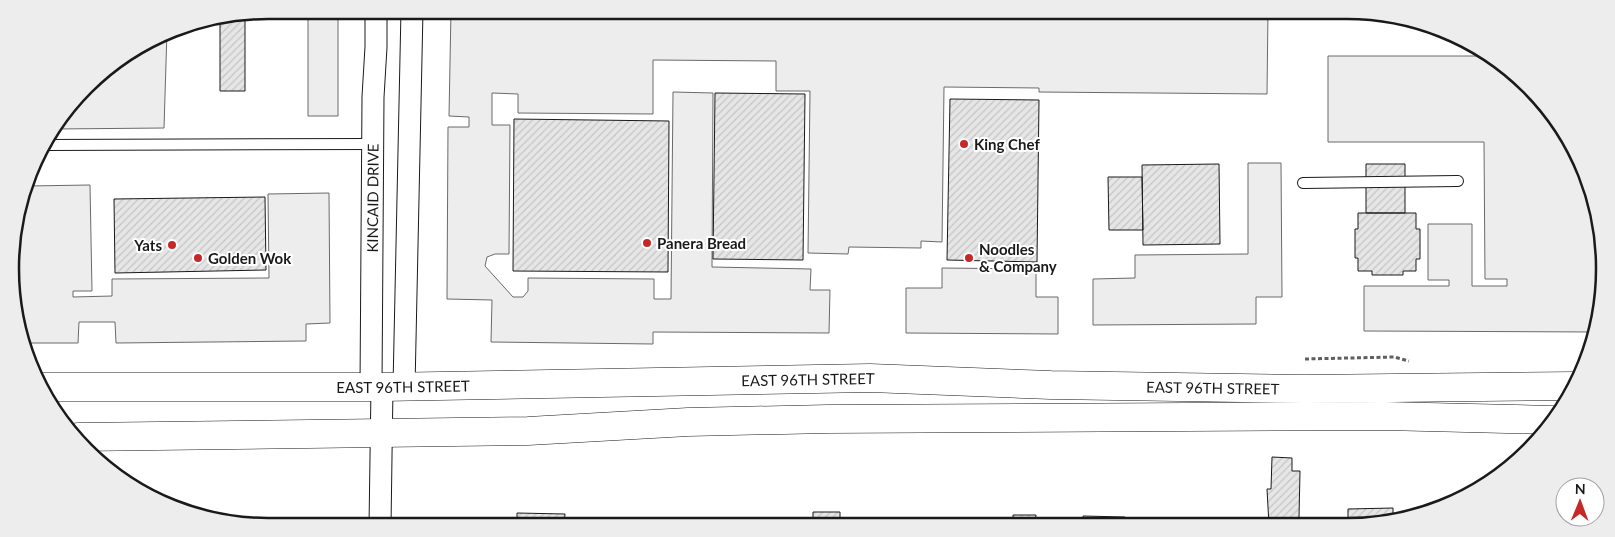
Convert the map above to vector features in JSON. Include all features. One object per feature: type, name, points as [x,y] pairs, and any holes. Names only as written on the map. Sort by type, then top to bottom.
[{"type":"main road","name":"EAST 96TH STREET","points":[[84,436],[384,400],[870,378],[1051,385],[1305,389],[1566,386]]},
{"type":"main road","name":"EAST 96TH STREET","points":[[49,387],[384,400],[528,431],[688,422],[828,419],[1385,416],[1546,420]]},
{"type":"street","name":"KINCAID DRIVE","points":[[376,19],[373,97],[384,400]]},
{"type":"street","points":[[380,518],[384,400],[411,19]]},
{"type":"lane","points":[[52,145],[374,144]]},
{"type":"lane","points":[[1303,183],[1458,182]]},
{"type":"path","points":[[1305,358],[1394,357],[1417,364]]},
{"type":"shaded area","points":[[308,19],[338,19],[338,116],[308,116]]},
{"type":"shaded area","points":[[451,19],[1268,19],[1267,94],[1039,92],[1039,88],[944,87],[942,242],[921,241],[921,248],[849,247],[848,254],[808,253],[810,91],[776,91],[776,61],[653,60],[653,114],[518,113],[518,94],[492,93],[492,125],[510,125],[509,254],[495,254],[487,257],[485,266],[513,297],[523,297],[528,291],[528,278],[654,279],[654,299],[671,299],[673,92],[713,93],[712,267],[811,269],[810,290],[830,290],[829,333],[653,332],[653,344],[491,342],[492,300],[447,299],[448,127],[469,127],[469,117],[449,116]]},
{"type":"shaded area","points":[[167,41],[164,128],[62,129],[70,116],[92,92],[116,70],[144,52]]},
{"type":"shaded area","points":[[1328,56],[1477,56],[1499,70],[1545,116],[1563,144],[1583,188],[1588,204],[1596,252],[1596,285],[1588,332],[1364,331],[1364,286],[1449,286],[1449,280],[1428,280],[1428,224],[1472,224],[1472,286],[1507,286],[1507,279],[1485,279],[1484,142],[1328,142]]},
{"type":"shaded area","points":[[1248,163],[1281,163],[1282,297],[1256,297],[1256,324],[1093,325],[1093,279],[1135,278],[1135,255],[1248,254]]},
{"type":"shaded area","points":[[90,185],[92,291],[73,291],[73,297],[112,296],[112,279],[269,278],[268,194],[329,193],[330,323],[306,324],[306,341],[116,343],[115,322],[79,322],[78,343],[30,343],[19,285],[19,252],[27,204],[33,186]]},
{"type":"shaded area","points":[[942,268],[1036,269],[1036,297],[1058,297],[1058,334],[906,333],[906,288],[942,288]]},
{"type":"building","points":[[245,20],[245,91],[220,91],[220,24]]},
{"type":"building","points":[[715,93],[805,94],[803,260],[713,259]]},
{"type":"building","points":[[950,99],[1039,100],[1037,262],[947,260]]},
{"type":"building","points":[[514,119],[669,121],[668,272],[513,271]]},
{"type":"building","points":[[1219,164],[1220,244],[1143,245],[1142,165]]},
{"type":"building","points":[[1366,164],[1405,164],[1405,213],[1366,213]]},
{"type":"building","points":[[1108,177],[1142,177],[1143,230],[1109,230]]},
{"type":"building","points":[[265,197],[266,270],[115,273],[114,199]]},
{"type":"building","points":[[1358,213],[1416,213],[1416,229],[1420,229],[1420,259],[1416,259],[1416,271],[1403,271],[1403,275],[1372,275],[1372,271],[1358,271],[1358,258],[1355,258],[1355,229],[1358,229]]},
{"type":"building","points":[[1272,457],[1292,458],[1292,471],[1300,471],[1299,518],[1269,518],[1267,489],[1271,489]]},
{"type":"building","points":[[1393,508],[1393,513],[1363,518],[1348,518],[1348,509]]},
{"type":"building","points":[[813,512],[840,512],[840,518],[813,518]]},
{"type":"building","points":[[517,513],[565,514],[565,518],[517,518]]},
{"type":"building","points":[[1013,515],[1036,515],[1036,518],[1013,518]]},
{"type":"building","points":[[1083,516],[1125,517],[1125,518],[1083,518]]},
{"type":"place","name":"King Chef","points":[[964,144]]},
{"type":"place","name":"Panera Bread","points":[[647,243]]},
{"type":"place","name":"Yats","points":[[172,245]]},
{"type":"place","name":"Golden Wok","points":[[198,258]]},
{"type":"place","name":"Noodles & Company","points":[[969,258]]}]
